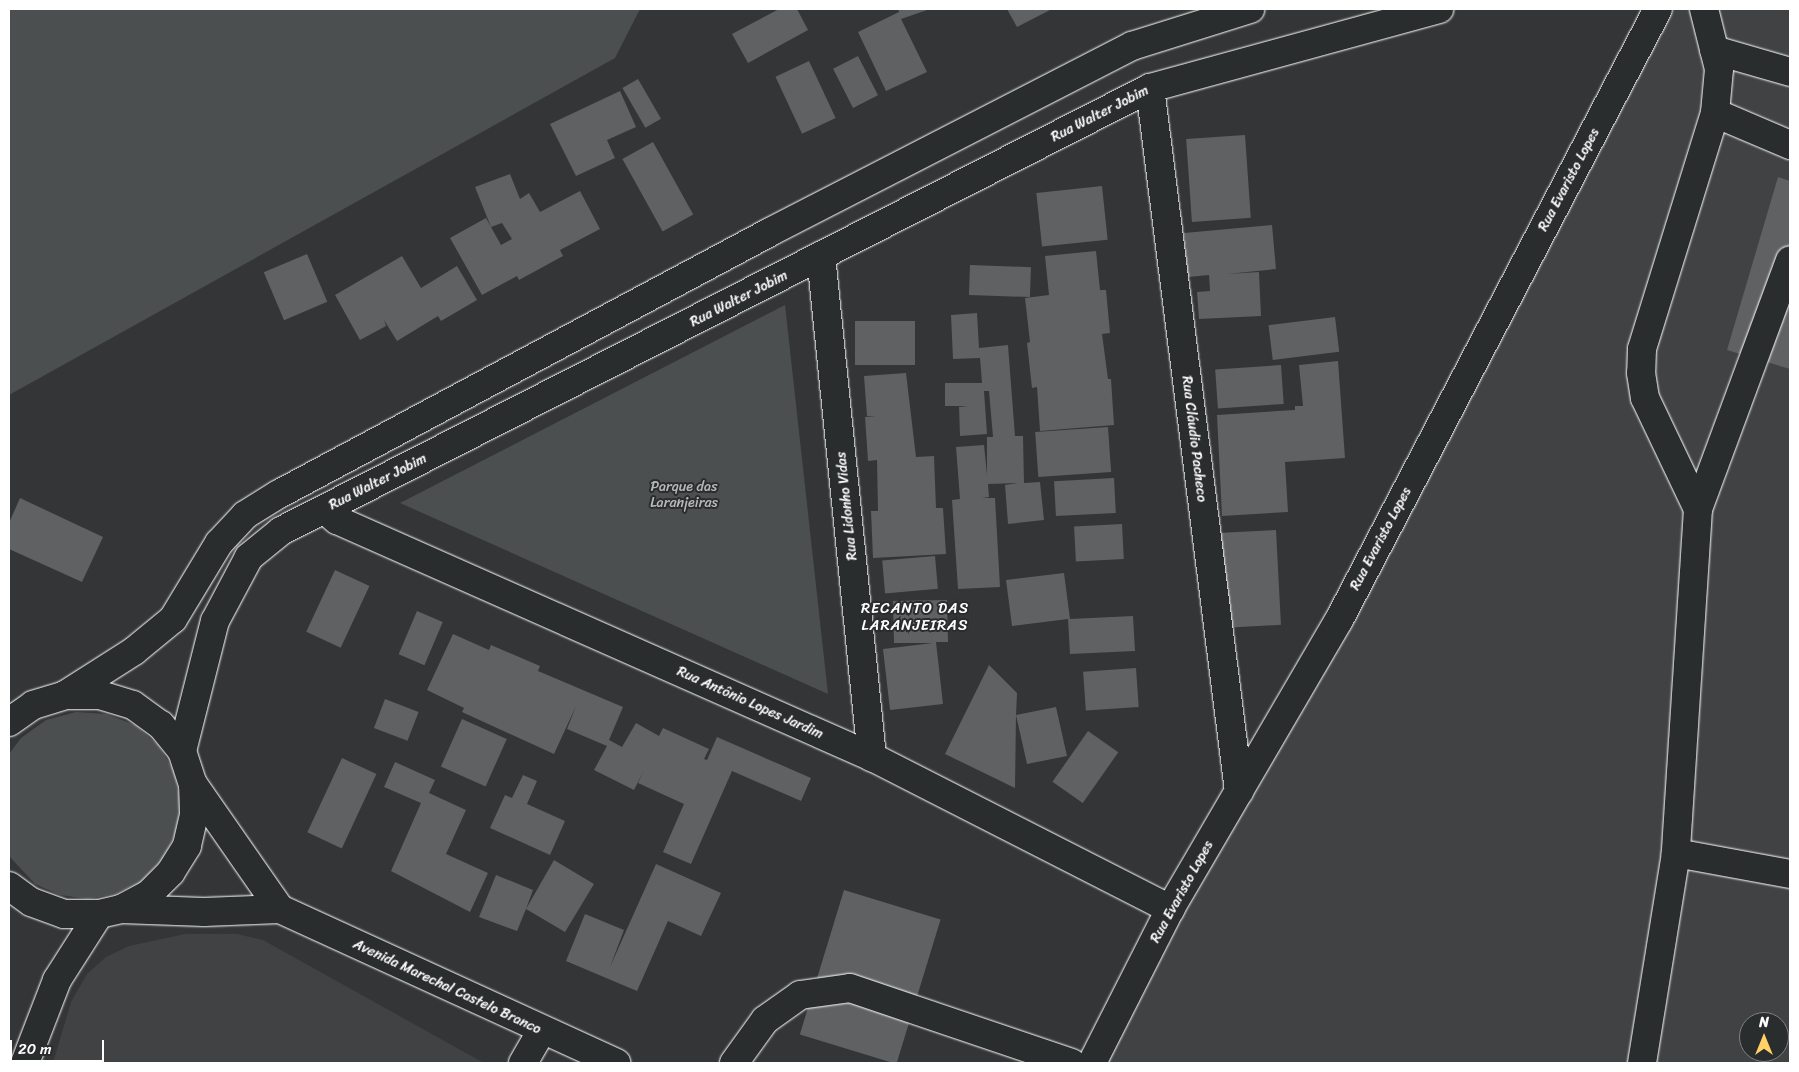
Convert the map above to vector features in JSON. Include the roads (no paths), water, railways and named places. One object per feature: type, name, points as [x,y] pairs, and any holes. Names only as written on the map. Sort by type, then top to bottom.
[{"type":"street","points":[[65,695],[134,651],[173,619],[219,543],[246,515],[279,494],[770,232],[1132,46],[1250,9]]},
{"type":"street","name":"Rua Walter Jobim","points":[[182,752],[215,621],[250,557],[281,531],[1150,88],[1439,9]]},
{"type":"street","name":"Rua Evaristo Lopes","points":[[1092,1063],[1170,908],[1339,620],[1658,9]]},
{"type":"street","points":[[1698,509],[1645,398],[1641,373],[1642,349],[1715,113],[1719,69],[1704,9]]},
{"type":"street","points":[[1714,50],[1790,72]]},
{"type":"street","name":"Rua Cláudio Pacheco","points":[[1150,88],[1239,791]]},
{"type":"street","points":[[1715,113],[1790,145]]},
{"type":"street","name":"Rua Lidonho Vidas","points":[[821,256],[872,757]]},
{"type":"street","points":[[1642,1063],[1676,853],[1698,509],[1790,260]]},
{"type":"street","name":"Rua Antônio Lopes Jardim","points":[[324,510],[337,520],[872,757],[1170,908]]},
{"type":"street","points":[[9,722],[21,706],[65,695],[100,695],[133,705],[161,725],[182,752],[193,784],[280,909]]},
{"type":"street","points":[[25,1063],[57,980],[110,911],[149,894],[171,872],[187,846],[194,815],[193,784]]},
{"type":"street","points":[[1676,853],[1790,874]]},
{"type":"street","name":"Avenida Marechal Castelo Branco","points":[[9,886],[31,902],[64,914],[110,911],[204,912],[280,909],[542,1030],[580,1056],[616,1063]]},
{"type":"street","points":[[734,1063],[765,1020],[800,995],[850,988],[1072,1063]]},
{"type":"street","points":[[522,1063],[542,1030]]},
{"type":"district","name":"RECANTO DAS LARANJEIRAS","points":[[915,616]]},
{"type":"park label","name":"Parque das Laranjeiras","points":[[684,496]]}]
